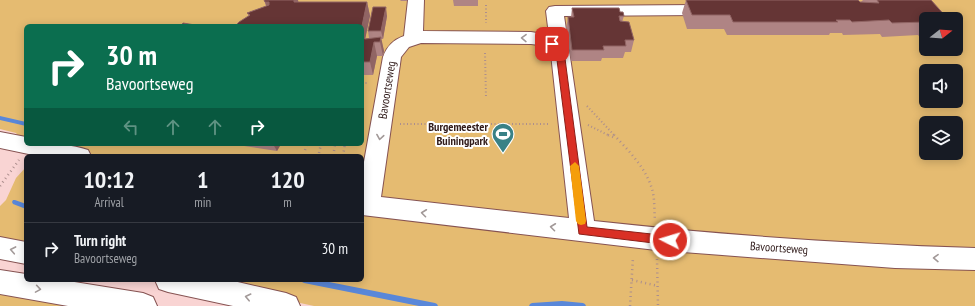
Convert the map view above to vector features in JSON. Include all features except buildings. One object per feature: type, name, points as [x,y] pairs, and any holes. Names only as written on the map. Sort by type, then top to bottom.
[{"type":"street","points":[[412,39],[416,0]]},
{"type":"street","points":[[583,231],[555,11],[699,10]]},
{"type":"street","name":"Bavoortseweg","points":[[560,51],[544,40],[531,38],[429,36],[412,39],[402,44],[395,50],[392,57],[382,124],[365,205],[634,237],[896,257],[975,259]]},
{"type":"street","points":[[0,140],[24,144]]},
{"type":"street","points":[[35,146],[71,154]]},
{"type":"street","points":[[0,248],[24,253]]},
{"type":"street","points":[[0,282],[143,306]]},
{"type":"street","points":[[179,282],[286,306]]},
{"type":"path","points":[[484,37],[486,98]]},
{"type":"path","points":[[382,124],[569,124],[591,126],[616,138]]},
{"type":"path","points":[[0,186],[29,146]]},
{"type":"path","points":[[305,150],[306,146]]},
{"type":"path","points":[[319,153],[321,146]]},
{"type":"path","points":[[334,151],[335,146]]},
{"type":"path","points":[[630,306],[634,237]]},
{"type":"path","points":[[632,280],[658,286]]},
{"type":"shaded area","name":"Burgemeester Buiningpark","points":[[0,0],[975,0],[975,306],[314,306],[202,282],[364,282],[364,154],[31,154],[25,146],[364,146],[364,24],[24,24],[24,144],[16,133],[0,129]]},
{"type":"shaded area","points":[[24,169],[24,247],[0,243],[0,206],[6,200],[16,178]]},
{"type":"shaded area","points":[[0,292],[82,306],[0,306]]},
{"type":"waterway","points":[[0,118],[24,124]]},
{"type":"waterway","points":[[15,202],[24,206]]},
{"type":"waterway","points":[[314,282],[435,306]]},
{"type":"waterway","points":[[532,306],[562,304],[583,306]]},
{"type":"slow traffic","points":[[575,166],[581,221]]},
{"type":"place","name":"Burgemeester Buiningpark","points":[[503,154]]},
{"type":"route","points":[[552,44],[560,51],[583,231],[670,240]]}]
